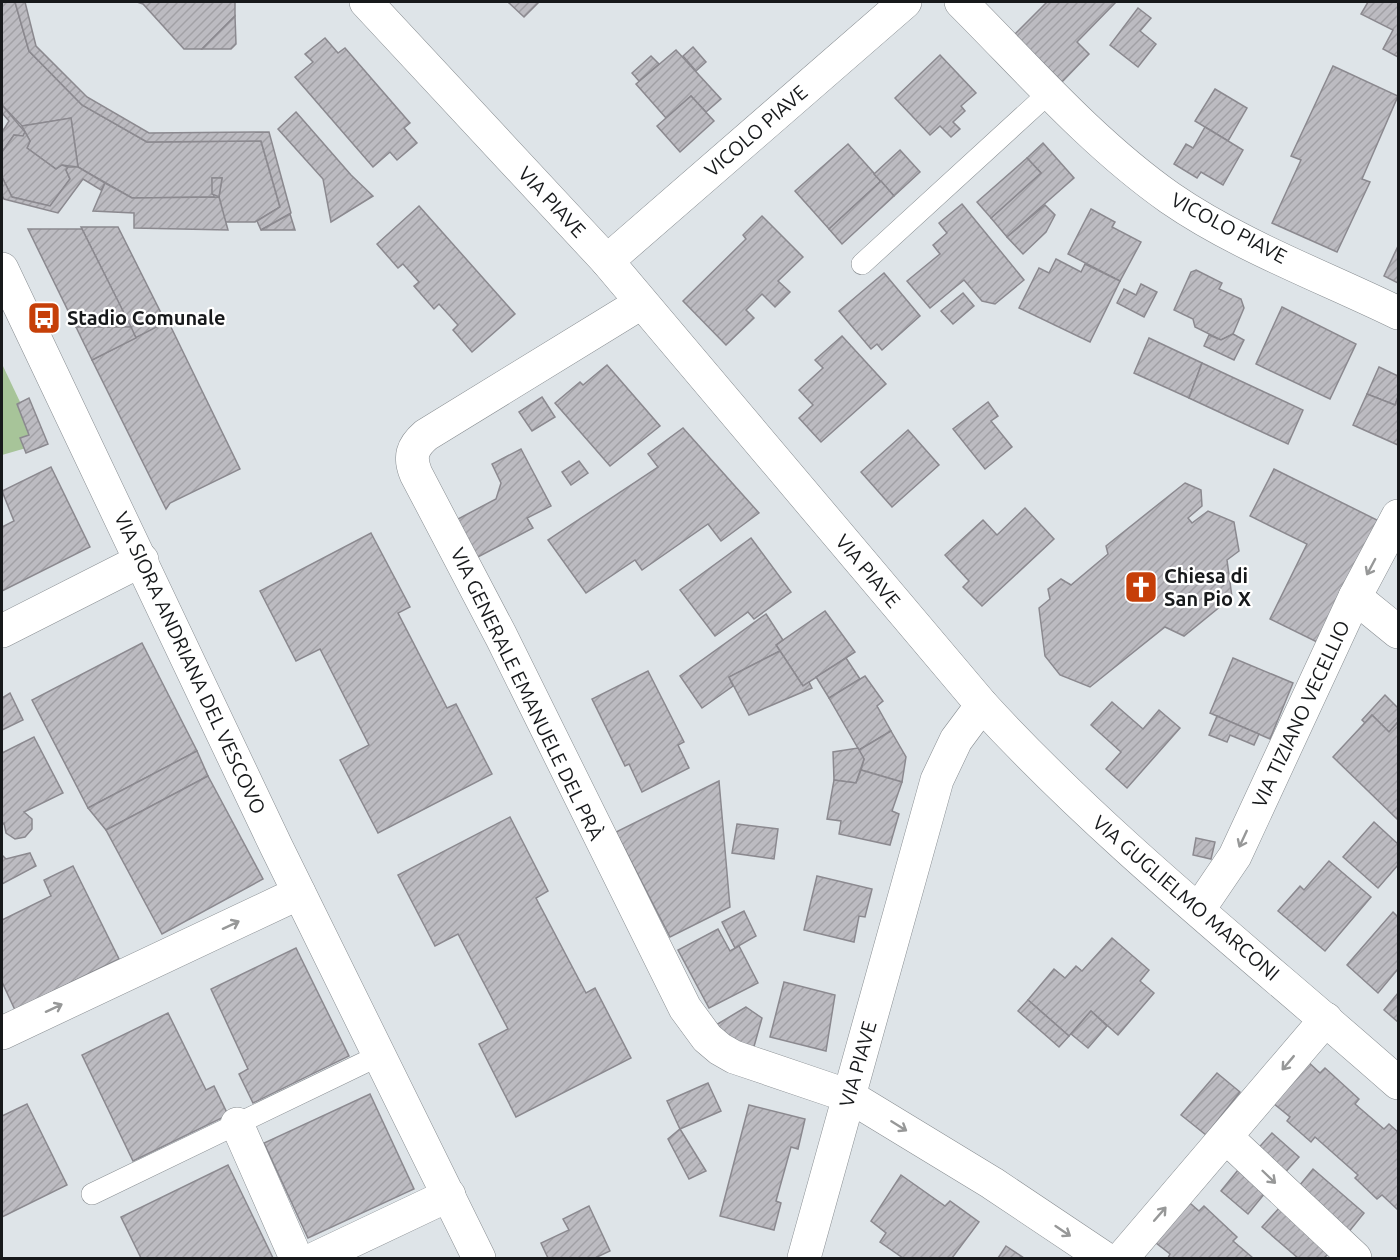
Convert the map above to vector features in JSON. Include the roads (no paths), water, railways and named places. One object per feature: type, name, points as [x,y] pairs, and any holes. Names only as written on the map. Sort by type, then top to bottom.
[{"type":"street","name":"VIA PIAVE","points":[[366,2],[607,261],[982,705],[956,741],[937,780],[804,1258]]},
{"type":"street","name":"VICOLO PIAVE","points":[[607,261],[905,2]]},
{"type":"street","name":"VICOLO PIAVE","points":[[960,2],[1050,92],[1142,177],[1200,217],[1398,313]]},
{"type":"street","name":"VIA SIORA ANDRIANA DEL VESCOVO","points":[[2,269],[299,893],[479,1258]]},
{"type":"street","name":"VIA GENERALE EMANUELE DEL PRÀ","points":[[641,303],[426,435],[414,448],[412,465],[501,636],[606,853],[696,1025],[707,1038],[734,1056],[849,1096],[992,1183],[1104,1258]]},
{"type":"street","name":"VIA TIZIANO VECELLIO","points":[[1199,909],[1235,856],[1355,597],[1398,516]]},
{"type":"street","points":[[2,631],[142,560]]},
{"type":"street","points":[[1355,597],[1398,632]]},
{"type":"street","name":"VIA GUGLIELMO MARCONI","points":[[982,705],[1029,757],[1104,827],[1398,1083]]},
{"type":"street","points":[[2,1032],[299,893]]},
{"type":"street","points":[[1122,1258],[1326,1019]]},
{"type":"street","points":[[237,1124],[296,1258]]},
{"type":"street","points":[[1226,1137],[1355,1258]]},
{"type":"street","points":[[316,1258],[449,1195]]},
{"type":"lane","points":[[862,264],[1050,92]]},
{"type":"lane","points":[[92,1194],[380,1055]]},
{"type":"place","name":"Stadio Comunale","points":[[44,318]]},
{"type":"place","name":"Chiesa di San Pio X","points":[[1141,587]]}]
